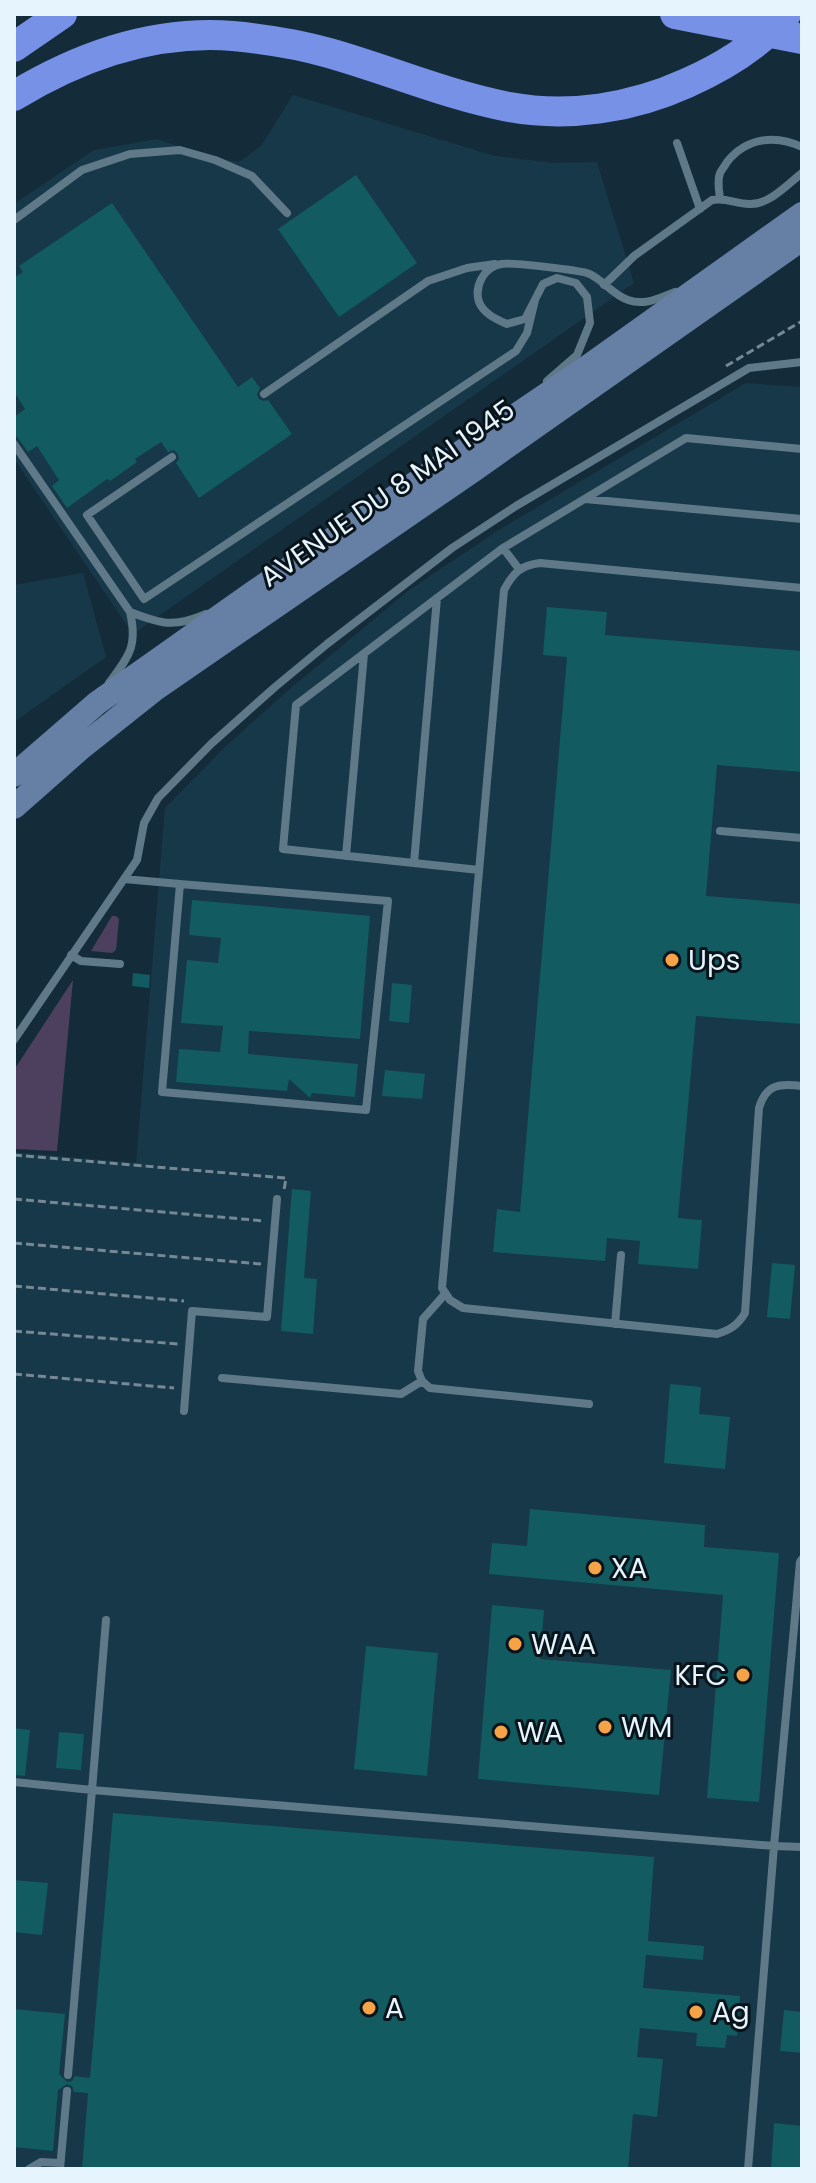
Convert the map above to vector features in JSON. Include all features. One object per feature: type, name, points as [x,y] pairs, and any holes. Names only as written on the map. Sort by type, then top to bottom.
[{"type":"highway","points":[[14,47],[62,14]]},
{"type":"highway","points":[[675,14],[802,39]]},
{"type":"highway","points":[[14,96],[70,66],[115,50],[172,38],[230,36],[326,52],[480,101],[543,111],[609,108],[638,102],[701,77],[748,48],[786,14]]},
{"type":"main road","name":"AVENUE DU 8 MAI 1945","points":[[16,773],[97,703],[254,592],[586,368],[802,214]]},
{"type":"main road","name":"AVENUE DU 8 MAI 1945","points":[[14,807],[155,689],[802,239]]},
{"type":"lane","points":[[720,198],[720,173],[730,158],[747,144],[766,139],[802,147]]},
{"type":"lane","points":[[677,143],[700,209]]},
{"type":"lane","points":[[14,220],[82,170],[130,154],[180,150],[215,160],[252,176],[287,213]]},
{"type":"lane","points":[[604,285],[634,256],[712,200],[720,198],[750,204],[765,201],[802,173]]},
{"type":"lane","points":[[264,394],[428,281],[467,268],[500,264],[566,269],[589,274],[627,300],[645,303],[675,292],[743,256]]},
{"type":"lane","points":[[500,264],[484,273],[477,289],[480,304],[490,315],[507,324],[525,319],[543,284],[557,278],[576,283],[587,297],[590,323],[577,355],[516,413]]},
{"type":"lane","points":[[172,457],[87,515],[144,599],[516,351],[527,333],[535,300]]},
{"type":"lane","points":[[15,1038],[137,860],[144,823],[158,798],[211,744],[327,644],[452,548],[516,506],[749,368],[802,362]]},
{"type":"lane","points":[[479,870],[283,849],[296,705],[503,548],[686,438],[802,449]]},
{"type":"lane","points":[[14,444],[130,612],[135,634],[128,659],[97,703]]},
{"type":"lane","points":[[585,499],[802,519]]},
{"type":"lane","points":[[503,548],[519,569]]},
{"type":"lane","points":[[802,588],[540,563],[519,569],[504,590],[442,1288],[445,1294],[463,1308],[717,1334],[726,1331],[745,1313],[759,1108],[762,1099],[775,1086],[802,1086]]},
{"type":"lane","points":[[130,612],[160,624],[190,621],[254,592]]},
{"type":"lane","points":[[414,863],[437,598]]},
{"type":"lane","points":[[346,856],[364,654]]},
{"type":"lane","points":[[720,831],[802,838]]},
{"type":"lane","points":[[124,879],[388,901],[366,1110],[162,1092],[180,884]]},
{"type":"lane","points":[[71,955],[81,961],[120,964]]},
{"type":"lane","points":[[184,1411],[192,1311],[267,1317],[277,1199]]},
{"type":"lane","points":[[615,1324],[621,1255]]},
{"type":"lane","points":[[445,1294],[423,1319],[418,1371],[422,1381],[430,1388],[589,1404]]},
{"type":"lane","points":[[222,1378],[401,1394],[422,1381]]},
{"type":"lane","points":[[748,2169],[774,1846],[802,1559]]},
{"type":"lane","points":[[68,2075],[106,1620]]},
{"type":"lane","points":[[14,1782],[802,1847]]},
{"type":"lane","points":[[29,2169],[41,2162],[60,2166],[67,2091]]},
{"type":"path","points":[[14,1155],[286,1178],[284,1191],[287,1191]]},
{"type":"path","points":[[14,1199],[275,1222]]},
{"type":"path","points":[[14,1243],[271,1265]]},
{"type":"path","points":[[14,1286],[204,1302],[203,1312]]},
{"type":"path","points":[[14,1331],[190,1345]]},
{"type":"path","points":[[14,1374],[186,1389]]},
{"type":"shaded area","points":[[293,95],[495,156],[554,163],[597,162],[634,283],[133,634],[14,459],[14,204],[94,150],[157,139],[213,158],[239,162],[261,146]]},
{"type":"shaded area","points":[[746,383],[802,387],[802,2169],[14,2169],[14,1152],[136,1163],[165,808],[226,746],[285,693],[408,591],[497,531]]},
{"type":"shaded area","points":[[83,573],[106,657],[14,722],[14,585]]},
{"type":"shaded area","points":[[112,916],[119,919],[116,950],[112,953],[91,951]]},
{"type":"shaded area","points":[[73,980],[57,1151],[14,1149],[14,1070]]},
{"type":"building","points":[[356,175],[417,263],[339,317],[278,229]]},
{"type":"building","points":[[112,203],[238,387],[252,377],[260,388],[257,394],[259,399],[268,400],[292,434],[199,498],[176,463],[178,454],[174,450],[168,452],[161,442],[110,481],[107,479],[67,508],[52,486],[59,480],[37,446],[28,452],[14,433],[14,417],[25,409],[14,392],[14,278],[23,272],[19,266]]},
{"type":"building","name":"Ups","points":[[547,607],[607,612],[605,635],[802,651],[802,772],[717,765],[706,896],[802,904],[802,1024],[696,1016],[678,1218],[702,1220],[698,1269],[638,1264],[640,1241],[607,1238],[605,1261],[493,1252],[497,1209],[520,1212],[567,657],[543,655]]},
{"type":"building","points":[[192,900],[370,916],[360,1039],[249,1031],[248,1054],[358,1064],[355,1097],[312,1093],[310,1098],[289,1079],[287,1091],[176,1082],[179,1049],[220,1052],[223,1026],[181,1023],[187,960],[218,963],[221,938],[189,935]]},
{"type":"building","points":[[133,973],[150,975],[149,988],[132,986]]},
{"type":"building","points":[[392,983],[412,985],[409,1023],[389,1021]]},
{"type":"building","points":[[385,1070],[425,1074],[422,1099],[382,1096]]},
{"type":"building","points":[[292,1189],[311,1191],[304,1278],[317,1279],[313,1334],[281,1331]]},
{"type":"building","points":[[772,1263],[795,1265],[790,1319],[767,1317]]},
{"type":"building","points":[[670,1384],[701,1387],[699,1414],[730,1417],[725,1469],[664,1463]]},
{"type":"building","points":[[530,1509],[705,1525],[704,1547],[779,1553],[759,1802],[707,1798],[723,1595],[489,1574],[492,1543],[527,1546]]},
{"type":"building","points":[[492,1605],[544,1610],[540,1659],[671,1670],[659,1795],[478,1779]]},
{"type":"building","points":[[366,1646],[438,1653],[427,1776],[354,1769]]},
{"type":"building","points":[[14,1728],[30,1730],[25,1776],[14,1775]]},
{"type":"building","points":[[59,1732],[84,1734],[81,1770],[56,1768]]},
{"type":"building","name":"A","points":[[113,1813],[654,1857],[648,1941],[704,1946],[703,1960],[646,1955],[643,1988],[740,1996],[737,2036],[727,2035],[725,2048],[696,2046],[697,2033],[640,2028],[637,2057],[663,2059],[657,2117],[633,2114],[628,2169],[82,2169],[88,2093],[74,2092],[72,2086],[67,2084],[58,2090],[53,2151],[14,2147],[14,2009],[65,2014],[59,2074],[67,2082],[75,2076],[90,2078]]},
{"type":"building","points":[[14,1880],[48,1883],[42,1935],[14,1932]]},
{"type":"building","points":[[784,2010],[802,2012],[802,2053],[780,2051]]},
{"type":"building","points":[[774,2123],[802,2126],[802,2169],[771,2169]]},
{"type":"place","name":"Ups","points":[[672,960]]},
{"type":"place","name":"XA","points":[[595,1568]]},
{"type":"place","name":"WAA","points":[[515,1644]]},
{"type":"place","name":"KFC","points":[[743,1675]]},
{"type":"place","name":"WM","points":[[605,1727]]},
{"type":"place","name":"WA","points":[[501,1732]]},
{"type":"place","name":"A","points":[[369,2008]]},
{"type":"place","name":"Ag","points":[[696,2012]]}]
